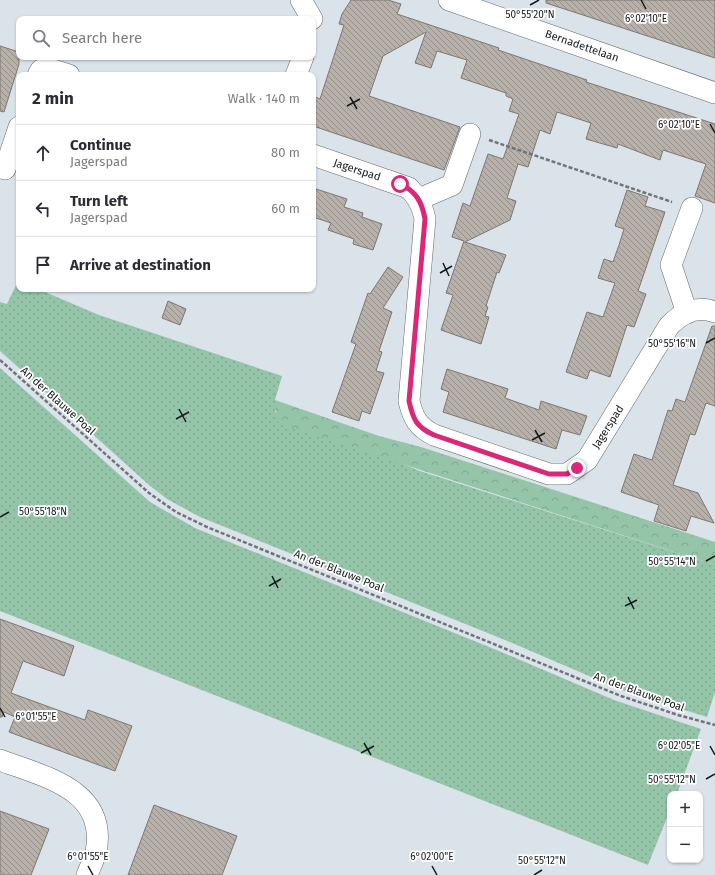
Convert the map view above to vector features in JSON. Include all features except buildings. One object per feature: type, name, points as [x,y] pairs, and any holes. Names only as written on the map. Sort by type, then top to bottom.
[{"type":"street","points":[[301,0],[310,16]]},
{"type":"street","name":"Bernadettelaan","points":[[452,0],[715,93]]},
{"type":"street","points":[[297,72],[302,60]]},
{"type":"street","points":[[40,72],[41,70],[50,69],[60,72]]},
{"type":"street","points":[[419,199],[452,185],[470,134]]},
{"type":"street","points":[[6,169],[16,137]]},
{"type":"street","name":"Jagerspad","points":[[316,156],[400,184],[409,188],[419,199],[425,219],[409,401],[412,415],[417,423],[423,430],[434,435],[549,474],[567,474],[587,460],[669,326],[687,313],[703,309],[715,312]]},
{"type":"street","points":[[687,313],[671,265],[692,208]]},
{"type":"street","points":[[0,760],[61,783],[79,794],[91,813],[97,835],[96,852],[87,875]]},
{"type":"path","points":[[470,134],[692,208]]},
{"type":"path","name":"An der Blauwe Poal","points":[[0,360],[149,493],[176,512],[207,527],[621,696],[678,715],[715,725]]},
{"type":"green space","points":[[16,285],[16,292],[45,292],[99,315],[282,376],[275,400],[277,406],[275,412],[420,471],[715,565],[715,692],[707,717],[624,691],[505,640],[200,517],[167,499],[149,485],[0,351],[0,302],[7,304]]},
{"type":"green space","points":[[0,368],[150,502],[195,528],[499,651],[614,700],[701,729],[678,791],[667,791],[667,818],[648,865],[0,611]]},
{"type":"green space","points":[[275,400],[379,436],[421,447],[715,542],[715,565],[281,425],[277,421]]},
{"type":"route","points":[[400,184],[409,188],[419,199],[425,219],[409,401],[412,415],[423,430],[434,435],[549,474],[567,474],[577,468]]}]
